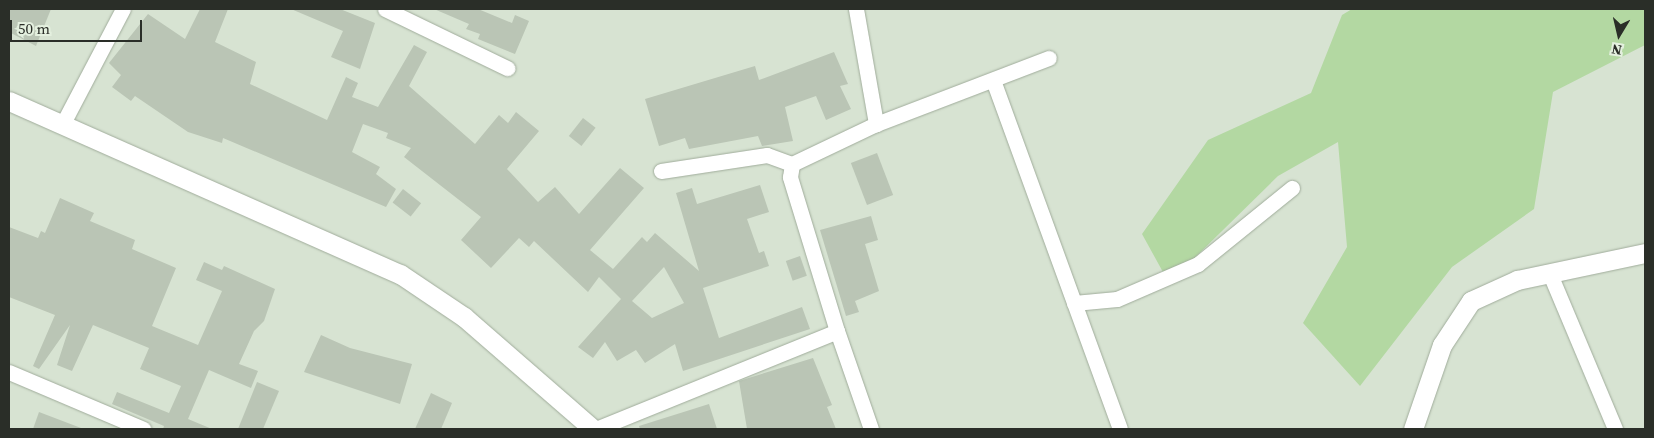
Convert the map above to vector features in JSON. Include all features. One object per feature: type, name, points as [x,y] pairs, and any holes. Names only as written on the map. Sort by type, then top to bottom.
[{"type":"street","points":[[62,126],[123,9]]},
{"type":"street","points":[[384,9],[507,68]]},
{"type":"street","points":[[856,9],[876,124]]},
{"type":"street","points":[[661,171],[767,155],[792,164],[876,124],[1049,58]]},
{"type":"street","points":[[993,80],[1120,429]]},
{"type":"street","points":[[9,101],[400,274],[464,318],[595,429],[837,331]]},
{"type":"street","points":[[792,164],[790,177],[837,331],[872,429]]},
{"type":"street","points":[[1074,303],[1116,299],[1198,264],[1292,188]]},
{"type":"street","points":[[1413,429],[1442,345],[1458,315],[1471,301],[1493,288],[1645,253]]},
{"type":"street","points":[[1550,274],[1615,429]]},
{"type":"street","points":[[9,372],[143,429]]},
{"type":"green space","points":[[1352,9],[1645,9],[1645,45],[1553,92],[1534,209],[1452,267],[1360,386],[1303,323],[1347,247],[1338,142],[1278,176],[1169,283],[1142,234],[1208,140],[1311,93],[1342,15]]},
{"type":"building","points":[[9,9],[51,9],[36,46],[9,32]]},
{"type":"building","points":[[200,9],[228,9],[215,42],[256,62],[250,84],[327,120],[346,77],[358,83],[352,97],[378,107],[414,45],[427,52],[409,86],[475,144],[499,115],[508,123],[516,112],[539,131],[507,169],[538,202],[555,187],[579,214],[620,168],[644,188],[590,250],[613,269],[642,237],[647,242],[655,233],[699,271],[676,193],[692,188],[697,204],[760,185],[769,212],[747,219],[759,253],[764,251],[769,266],[703,288],[719,338],[802,307],[810,329],[683,371],[675,344],[645,363],[636,350],[617,361],[605,342],[593,358],[578,347],[621,299],[599,277],[588,292],[534,241],[529,247],[519,238],[491,268],[461,240],[481,217],[404,157],[411,148],[386,138],[388,133],[363,124],[352,152],[380,167],[376,174],[396,189],[386,207],[223,138],[222,143],[188,132],[135,96],[131,101],[112,87],[121,75],[109,63],[148,14],[185,39]],"holes":[[[664,267],[684,303],[652,318],[632,301]]]},
{"type":"building","points":[[291,9],[340,9],[375,23],[360,69],[331,57],[343,31]]},
{"type":"building","points":[[434,9],[478,9],[512,23],[515,15],[529,21],[515,54],[478,39],[480,34],[466,29],[469,24]]},
{"type":"building","points":[[834,52],[848,84],[840,86],[851,109],[826,120],[816,96],[785,107],[793,141],[762,146],[758,136],[689,149],[685,138],[659,146],[645,99],[755,66],[759,80]]},
{"type":"building","points":[[583,118],[596,128],[581,146],[569,136]]},
{"type":"building","points":[[877,153],[893,195],[867,205],[851,163]]},
{"type":"building","points":[[403,189],[421,203],[411,217],[393,202]]},
{"type":"building","points":[[60,198],[94,213],[90,221],[135,240],[132,249],[176,268],[152,326],[198,345],[222,291],[196,280],[204,262],[222,270],[224,266],[275,289],[264,321],[254,331],[239,364],[258,371],[251,388],[209,370],[188,419],[212,429],[163,429],[164,426],[112,404],[117,392],[169,413],[181,386],[140,369],[149,348],[93,325],[72,371],[57,365],[70,325],[39,369],[33,366],[55,315],[9,297],[9,227],[38,238],[41,231],[45,233]]},
{"type":"building","points":[[871,216],[878,240],[865,244],[879,291],[855,301],[859,312],[846,316],[820,230]]},
{"type":"building","points":[[800,256],[807,276],[793,281],[786,261]]},
{"type":"building","points":[[321,335],[350,348],[412,364],[400,404],[304,372]]},
{"type":"building","points":[[813,358],[832,405],[827,407],[836,429],[747,429],[739,381]]},
{"type":"building","points":[[257,382],[279,391],[263,429],[238,429]]},
{"type":"building","points":[[431,393],[452,403],[441,429],[415,429]]},
{"type":"building","points":[[709,404],[717,429],[640,429],[639,426]]},
{"type":"building","points":[[39,412],[81,428],[33,429]]}]
